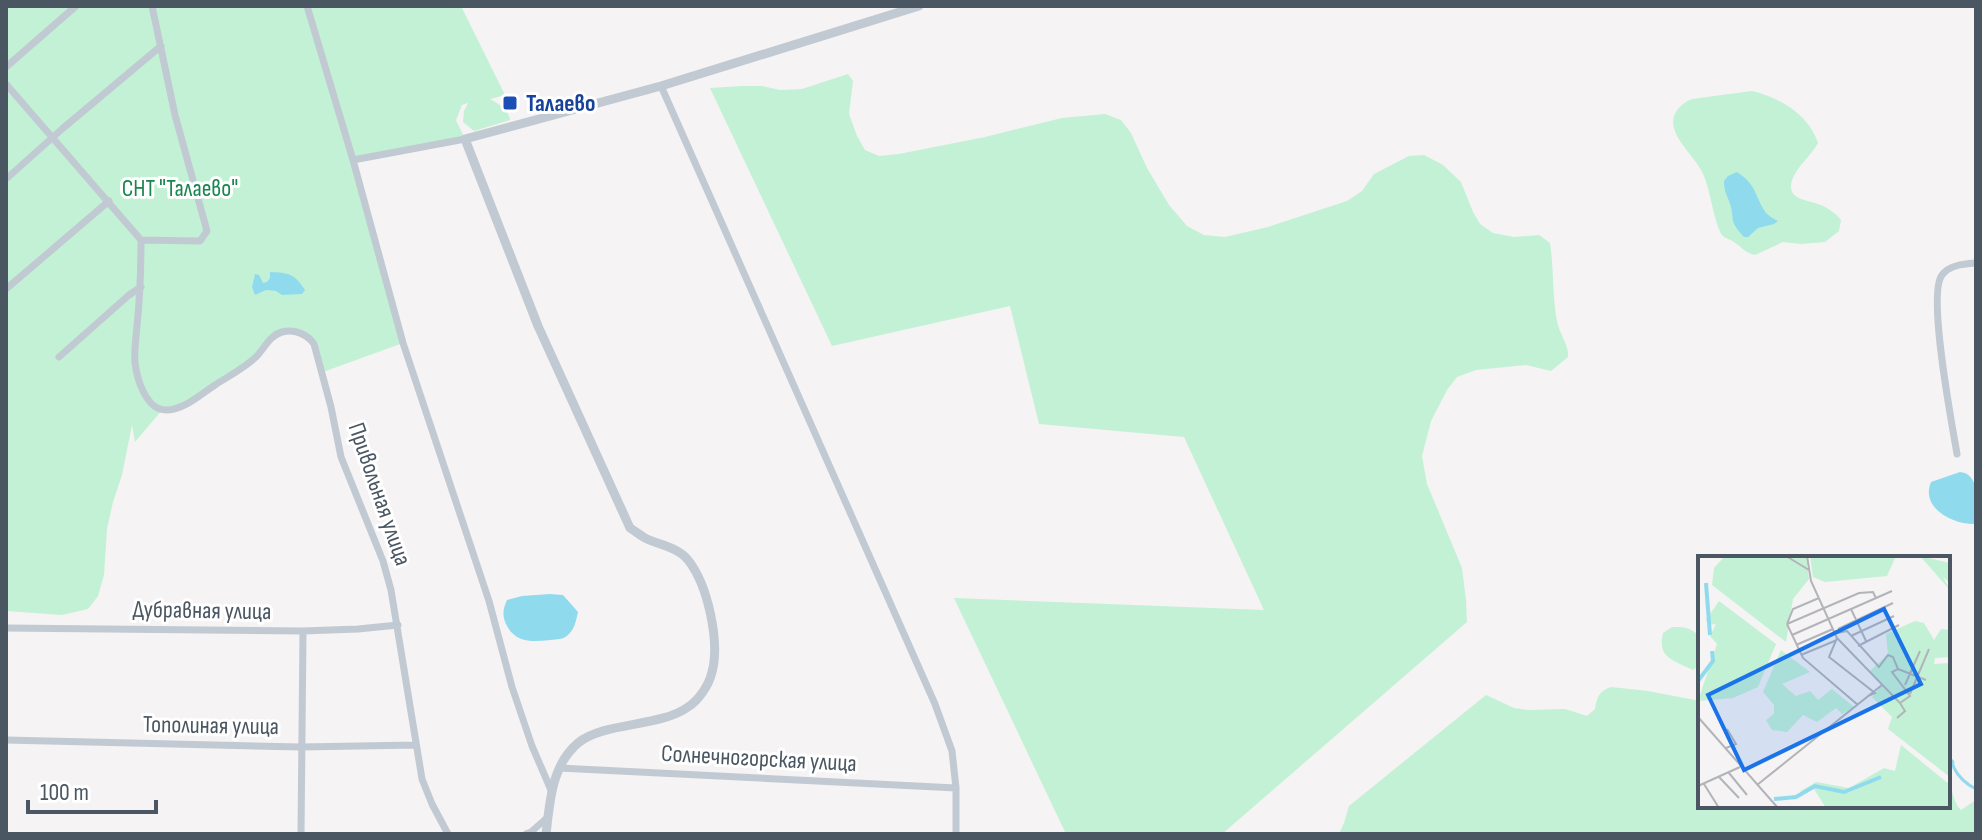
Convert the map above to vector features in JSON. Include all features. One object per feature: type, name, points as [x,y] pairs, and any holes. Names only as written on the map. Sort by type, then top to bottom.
[{"type":"street","points":[[6,67],[76,6]]},
{"type":"street","points":[[141,240],[200,241],[207,231],[175,115],[152,6]]},
{"type":"street","points":[[307,6],[403,343],[489,601],[512,687],[551,790]]},
{"type":"street","points":[[353,160],[465,139],[661,86],[919,6]]},
{"type":"street","points":[[6,179],[161,46]]},
{"type":"street","points":[[6,84],[141,240],[141,287],[59,357]]},
{"type":"street","points":[[661,86],[935,704],[952,751],[956,834]]},
{"type":"street","points":[[465,139],[538,326],[630,528],[687,558],[704,592],[714,634],[712,672],[704,692],[688,707],[671,716],[597,734],[580,741],[569,753],[559,768],[551,790],[546,834]]},
{"type":"street","points":[[6,289],[109,201]]},
{"type":"street","points":[[1957,454],[1936,312],[1936,287],[1946,270],[1976,263]]},
{"type":"street","name":"Привольная улица","points":[[141,287],[135,365],[150,402],[162,410],[190,401],[248,363],[276,335],[285,331],[308,336],[318,352],[341,457],[383,561],[391,590],[422,779],[448,834]]},
{"type":"street","name":"Дубравная улица","points":[[6,628],[303,631],[398,625]]},
{"type":"street","points":[[301,834],[303,631]]},
{"type":"street","name":"Тополиная улица","points":[[6,740],[301,747],[415,745]]},
{"type":"street","name":"Солнечногорская улица","points":[[559,768],[956,788]]},
{"type":"street","points":[[526,834],[548,817]]},
{"type":"green space","name":"СНТ \"Талаево\"","points":[[6,6],[461,6],[505,95],[490,99],[506,110],[510,120],[474,131],[463,122],[468,103],[462,105],[456,120],[465,139],[353,160],[403,343],[323,372],[308,336],[284,331],[256,357],[190,401],[162,410],[135,442],[132,425],[107,529],[104,575],[98,596],[88,609],[62,615],[6,611]]},
{"type":"green space","points":[[848,74],[853,81],[849,114],[857,136],[865,150],[879,156],[985,137],[1062,118],[1105,114],[1121,120],[1169,205],[1187,226],[1204,235],[1225,237],[1268,227],[1347,201],[1362,191],[1374,174],[1409,156],[1424,155],[1443,165],[1461,182],[1480,224],[1493,233],[1514,237],[1539,235],[1550,243],[1555,311],[1568,357],[1551,371],[1526,365],[1476,370],[1457,377],[1431,421],[1422,456],[1427,484],[1462,568],[1467,622],[1222,834],[1066,834],[954,598],[1264,610],[1184,437],[1039,424],[1010,306],[832,346],[710,88],[762,86],[780,90],[802,89]]},
{"type":"green space","points":[[1752,91],[1792,109],[1814,133],[1818,143],[1797,170],[1791,186],[1797,197],[1826,208],[1841,220],[1839,231],[1825,242],[1783,242],[1755,255],[1720,232],[1704,176],[1676,134],[1674,118],[1680,106],[1692,99]]},
{"type":"green space","points":[[1672,627],[1686,628],[1697,634],[1698,666],[1693,670],[1668,657],[1662,648],[1663,633]]},
{"type":"green space","points":[[1607,689],[1648,691],[1698,701],[1698,808],[1950,808],[1950,788],[1961,810],[1976,800],[1976,834],[1339,834],[1349,806],[1486,695],[1514,708],[1565,709],[1587,716],[1595,709],[1601,693]]},
{"type":"water","points":[[1737,172],[1753,187],[1767,214],[1778,221],[1758,228],[1748,237],[1744,237],[1734,222],[1724,187],[1728,176]]},
{"type":"water","points":[[270,272],[290,275],[305,290],[302,294],[282,295],[266,290],[255,295],[252,287],[255,274],[263,283],[270,278]]},
{"type":"water","points":[[1960,472],[1967,474],[1975,485],[1976,524],[1949,518],[1930,500],[1931,482]]},
{"type":"water","points":[[563,595],[578,612],[570,633],[562,639],[537,641],[514,635],[504,618],[507,600]]},
{"type":"waterway","points":[[1950,759],[1961,778],[1976,789]]},
{"type":"place","name":"Талаево","points":[[510,103]]}]
